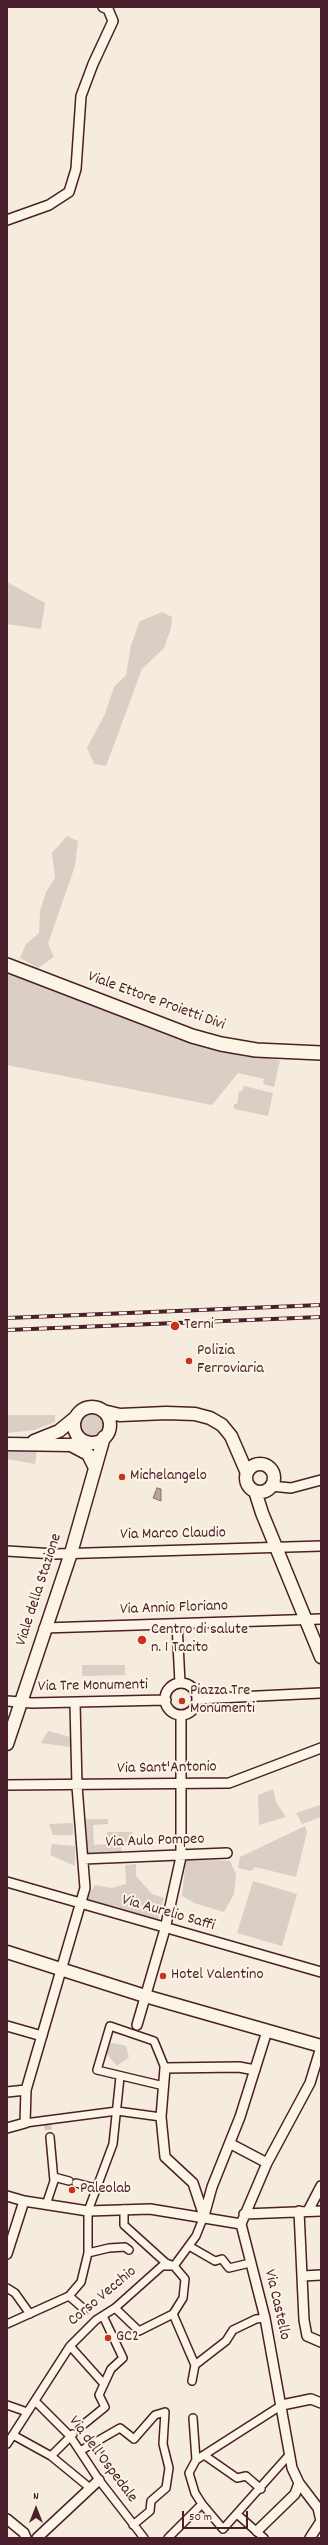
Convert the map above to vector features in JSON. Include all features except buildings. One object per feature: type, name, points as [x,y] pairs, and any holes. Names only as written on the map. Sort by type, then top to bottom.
[{"type":"main road","name":"Viale Ettore Proietti Divi","points":[[7,965],[192,1036],[221,1044],[256,1050],[321,1053]]},
{"type":"street","points":[[7,220],[49,205],[69,192],[76,169],[81,96],[93,64],[113,21],[108,8],[103,7]]},
{"type":"street","points":[[24,1444],[44,1439],[59,1431],[88,1407],[103,1411],[139,1416],[195,1414],[210,1418],[222,1425],[231,1436],[247,1473],[247,1482],[264,1489],[291,1488],[321,1480]]},
{"type":"street","points":[[103,1411],[109,1420],[106,1434]]},
{"type":"street","points":[[7,1444],[71,1445],[96,1442],[122,1422],[139,1416]]},
{"type":"street","points":[[76,1417],[74,1423],[77,1434],[87,1442]]},
{"type":"street","name":"Viale della Stazione","points":[[7,1744],[44,1628],[71,1553],[106,1434]]},
{"type":"street","points":[[71,1445],[88,1454],[95,1468]]},
{"type":"street","points":[[236,1448],[259,1464],[267,1465],[272,1470],[274,1476],[264,1489],[262,1513],[321,1657]]},
{"type":"street","points":[[247,1473],[250,1468],[259,1464]]},
{"type":"street","name":"Via Marco Claudio","points":[[7,1551],[56,1554],[321,1546]]},
{"type":"street","name":"Via Annio Floriano","points":[[44,1628],[321,1618]]},
{"type":"street","points":[[177,1624],[180,1683]]},
{"type":"street","points":[[180,1683],[190,1686],[197,1699],[190,1712],[181,1715],[171,1711],[166,1700],[171,1687],[180,1683]]},
{"type":"street","points":[[197,1699],[321,1693]]},
{"type":"street","name":"Via Tre Monumenti","points":[[7,1701],[21,1703],[75,1703],[166,1700]]},
{"type":"street","points":[[24,2123],[26,2090],[85,1888],[77,1786],[75,1703]]},
{"type":"street","points":[[137,2025],[165,1929],[181,1857],[181,1715]]},
{"type":"street","name":"Via Sant'Antonio","points":[[7,1785],[77,1786],[229,1783],[321,1748]]},
{"type":"street","name":"Via Aulo Pompeo","points":[[83,1859],[181,1857],[227,1853]]},
{"type":"street","name":"Via Aurelio Saffi","points":[[7,1882],[165,1929],[321,1972]]},
{"type":"street","points":[[7,1952],[145,1996],[321,2046]]},
{"type":"street","points":[[7,2026],[42,2036]]},
{"type":"street","points":[[164,2086],[120,2077],[97,2070],[110,2026],[154,2042],[165,2068],[164,2086],[160,2117],[165,2157],[193,2183],[204,2216]]},
{"type":"street","points":[[174,2266],[189,2246],[204,2216],[212,2187],[231,2144],[268,2031]]},
{"type":"street","name":"Via Castello","points":[[310,2538],[320,2521],[318,2508],[299,2483],[290,2454],[265,2318],[241,2224],[267,2163],[310,2083],[321,2046]]},
{"type":"street","points":[[165,2068],[239,2067],[256,2070]]},
{"type":"street","points":[[7,2324],[69,2296],[81,2282],[88,2253],[88,2211],[113,2144],[120,2077]]},
{"type":"street","points":[[7,2092],[26,2090]]},
{"type":"street","points":[[7,2128],[24,2123],[116,2112],[160,2117]]},
{"type":"street","points":[[46,2205],[54,2177],[50,2137]]},
{"type":"street","points":[[231,2144],[267,2163]]},
{"type":"street","points":[[54,2177],[96,2188]]},
{"type":"street","points":[[321,2186],[303,2211],[302,2276],[304,2320],[307,2336],[321,2342]]},
{"type":"street","points":[[7,2196],[24,2201],[88,2211],[150,2209],[204,2216],[241,2224]]},
{"type":"street","points":[[7,2254],[24,2201]]},
{"type":"street","points":[[115,2308],[139,2331],[173,2314],[183,2298],[185,2279],[174,2266],[166,2263],[124,2225],[124,2209]]},
{"type":"street","points":[[244,2214],[321,2211]]},
{"type":"street","points":[[189,2246],[215,2261],[222,2259],[228,2268],[250,2263]]},
{"type":"street","points":[[88,2253],[109,2248],[126,2247],[129,2250]]},
{"type":"street","name":"Corso Vecchio","points":[[7,2444],[70,2346],[96,2317],[115,2308],[162,2266],[174,2266]]},
{"type":"street","points":[[302,2276],[321,2275]]},
{"type":"street","points":[[7,2288],[15,2293],[30,2314]]},
{"type":"street","points":[[69,2296],[84,2309]]},
{"type":"street","points":[[173,2314],[195,2365],[192,2381]]},
{"type":"street","points":[[84,2424],[105,2408],[100,2395],[111,2369],[123,2358],[96,2317]]},
{"type":"street","points":[[195,2365],[226,2340],[233,2330],[256,2319],[265,2318]]},
{"type":"street","points":[[70,2346],[104,2384]]},
{"type":"street","points":[[290,2454],[261,2489],[224,2529],[202,2504],[195,2493],[189,2473],[196,2460],[282,2405],[321,2396]]},
{"type":"street","points":[[311,2399],[321,2403]]},
{"type":"street","name":"Via dell'Ospedale","points":[[35,2401],[72,2435],[99,2480],[144,2538]]},
{"type":"street","points":[[7,2405],[27,2412]]},
{"type":"street","points":[[80,2450],[120,2428],[134,2439],[155,2415],[165,2412],[163,2444],[169,2468],[166,2488],[151,2501],[150,2511],[133,2525]]},
{"type":"street","points":[[193,2418],[196,2460]]},
{"type":"street","points":[[13,2435],[51,2456],[90,2488]]},
{"type":"street","points":[[51,2456],[72,2435]]},
{"type":"street","points":[[204,2455],[237,2478],[246,2476],[261,2489]]},
{"type":"street","points":[[38,2538],[99,2480]]},
{"type":"street","points":[[257,2531],[295,2494],[299,2483]]},
{"type":"street","points":[[168,2538],[202,2504]]},
{"type":"street","points":[[238,2515],[264,2538]]},
{"type":"street","points":[[7,2519],[25,2535]]},
{"type":"shaded area","points":[[7,582],[45,603],[41,629],[7,624]]},
{"type":"shaded area","points":[[162,612],[172,617],[171,628],[164,648],[142,669],[106,766],[94,764],[87,748],[105,714],[114,687],[126,675],[131,645],[140,621]]},
{"type":"shaded area","points":[[67,836],[78,841],[75,866],[48,944],[54,957],[38,968],[20,958],[26,944],[39,933],[40,911],[46,892],[55,878],[52,853]]},
{"type":"shaded area","points":[[7,971],[213,1050],[280,1060],[274,1087],[263,1084],[264,1079],[238,1073],[212,1105],[7,1065]]},
{"type":"shaded area","points":[[244,1086],[273,1093],[268,1116],[234,1109],[234,1104],[237,1104],[239,1091],[242,1091]]},
{"type":"shaded area","points":[[93,1413],[101,1417],[105,1425],[101,1433],[93,1437],[85,1433],[81,1425],[85,1417]]},
{"type":"shaded area","points":[[7,1415],[55,1415],[55,1422],[34,1430],[7,1433]]},
{"type":"shaded area","points":[[7,1449],[37,1450],[35,1464],[7,1459]]},
{"type":"shaded area","points":[[157,1488],[161,1489],[161,1501],[153,1498]]},
{"type":"shaded area","points":[[82,1665],[125,1665],[125,1675],[82,1676]]},
{"type":"shaded area","points":[[48,1731],[70,1737],[70,1747],[41,1743]]},
{"type":"shaded area","points":[[273,1789],[276,1802],[286,1817],[259,1825],[258,1795]]},
{"type":"shaded area","points":[[321,1803],[321,1817],[302,1824],[296,1813],[320,1805]]},
{"type":"shaded area","points":[[85,1819],[108,1819],[108,1824],[93,1825],[94,1845],[107,1844],[107,1832],[132,1832],[133,1840],[121,1844],[121,1852],[86,1853]]},
{"type":"shaded area","points":[[73,1823],[73,1835],[53,1835],[49,1824]]},
{"type":"shaded area","points":[[305,1826],[307,1832],[296,1877],[255,1867],[251,1871],[238,1868],[240,1857]]},
{"type":"shaded area","points":[[52,1844],[75,1846],[75,1866],[50,1855]]},
{"type":"shaded area","points":[[186,1859],[230,1861],[236,1874],[234,1894],[224,1912],[194,1903],[182,1896]]},
{"type":"shaded area","points":[[136,1864],[136,1876],[152,1894],[164,1898],[157,1923],[85,1901],[95,1885],[112,1888],[126,1884],[125,1865]]},
{"type":"shaded area","points":[[253,1881],[297,1894],[282,1946],[237,1933]]},
{"type":"shaded area","points":[[108,2042],[126,2046],[129,2057],[117,2066],[104,2051]]},
{"type":"tunnel","points":[[47,2123],[50,2137]]},
{"type":"tunnel","points":[[84,2309],[91,2315]]},
{"type":"tunnel","points":[[73,2434],[84,2424]]},
{"type":"railway","points":[[7,1318],[321,1305]]},
{"type":"railway","points":[[7,1330],[321,1317]]},
{"type":"place","name":"Terni","points":[[175,1326]]},
{"type":"place","name":"Polizia Ferroviaria","points":[[189,1361]]},
{"type":"place","name":"Michelangelo","points":[[122,1477]]},
{"type":"place","name":"Centro di salute n. 1 Tacito","points":[[142,1640]]},
{"type":"place","name":"Piazza Tre Monumenti","points":[[182,1701]]},
{"type":"place","name":"Hotel Valentino","points":[[163,1976]]},
{"type":"place","name":"Paleolab","points":[[72,2190]]},
{"type":"place","name":"GC2","points":[[108,2338]]}]
